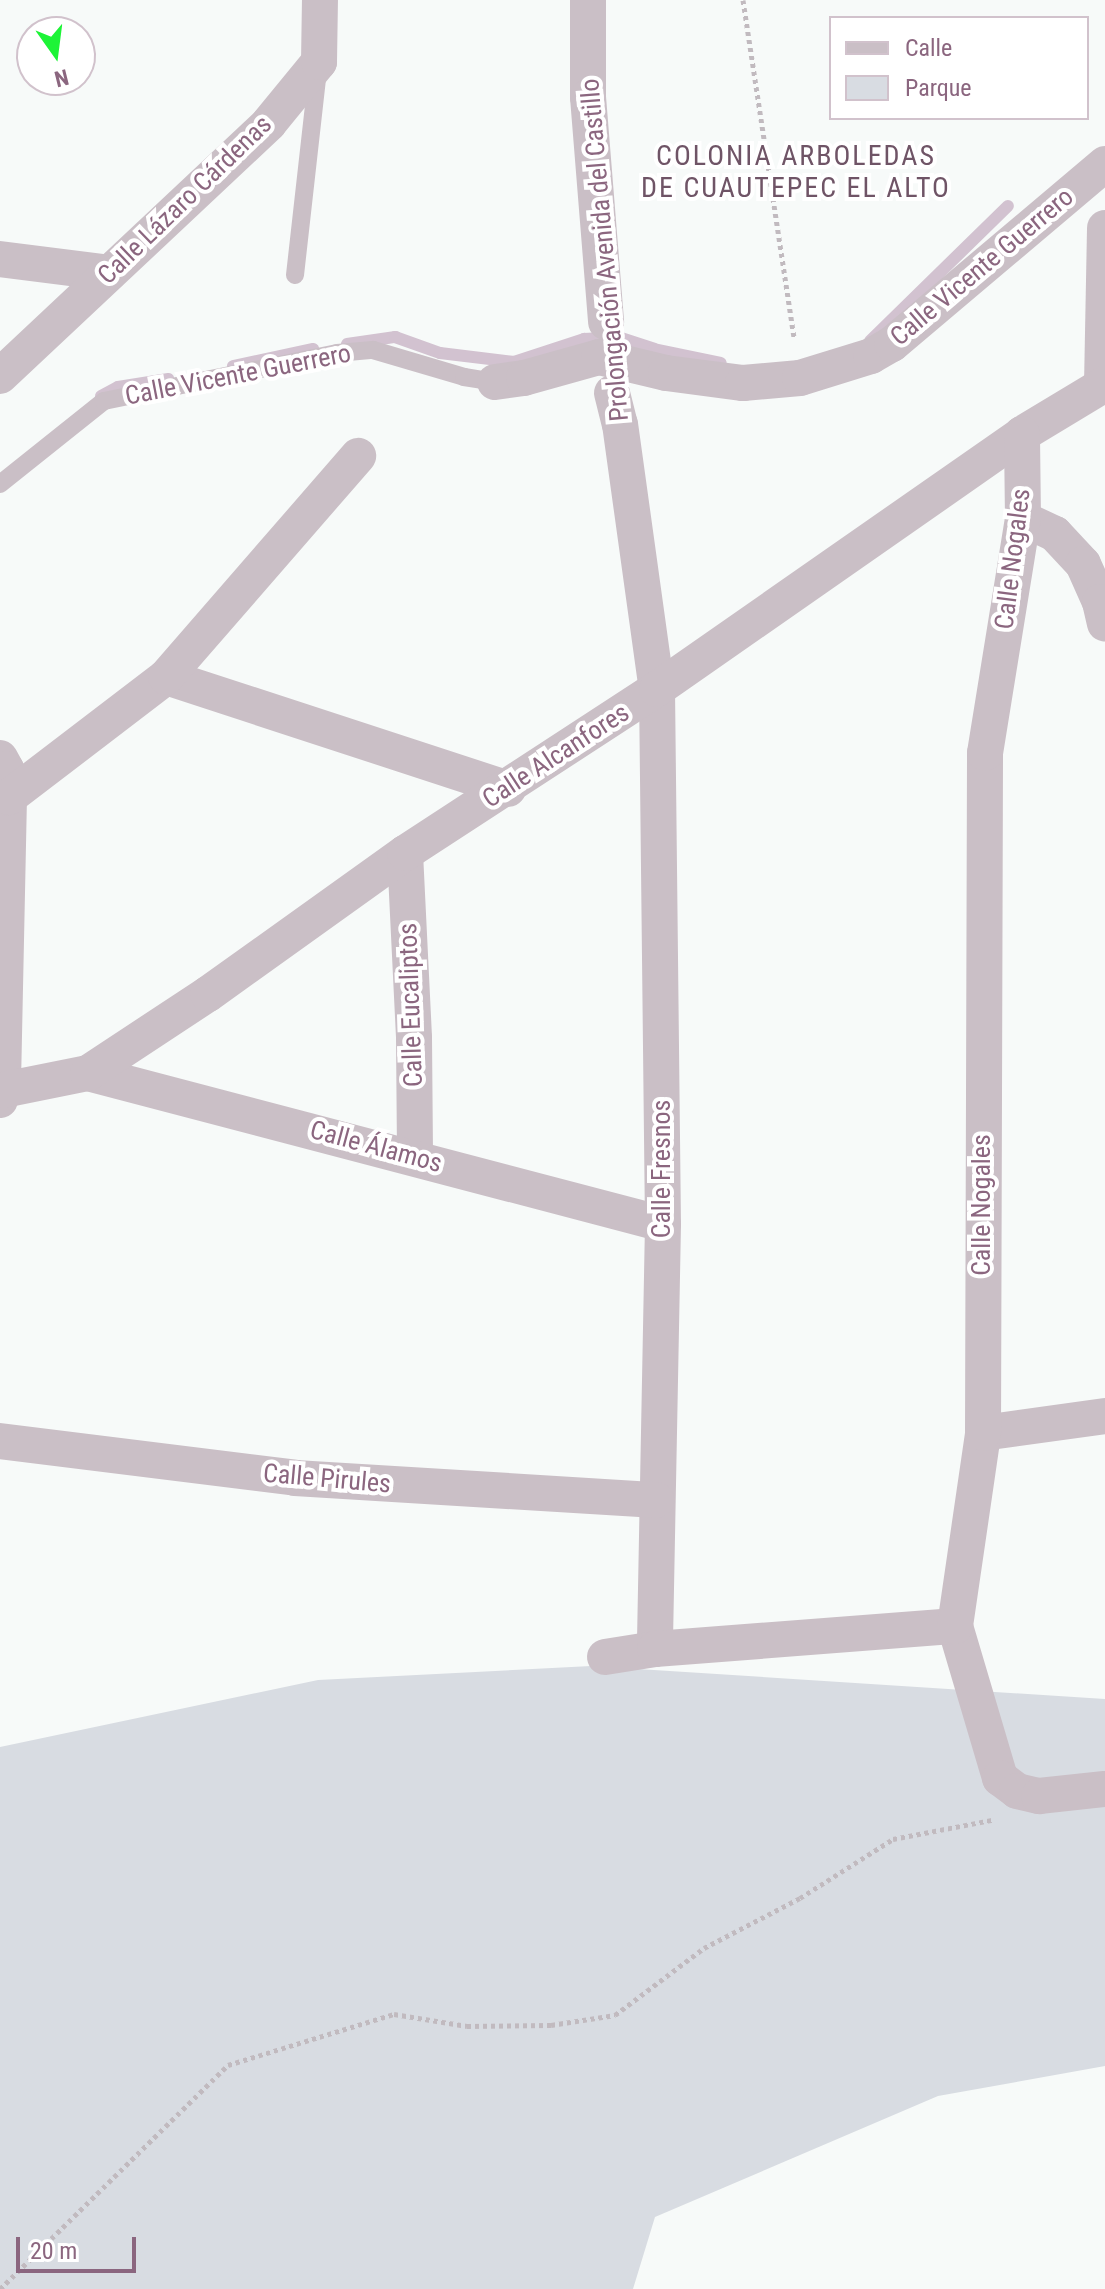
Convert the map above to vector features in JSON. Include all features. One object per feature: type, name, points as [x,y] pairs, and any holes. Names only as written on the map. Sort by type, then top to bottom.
[{"type":"street","points":[[319,62],[320,0]]},
{"type":"street","name":"Prolongación Avenida del Castillo","points":[[588,0],[588,97],[606,322]]},
{"type":"street","name":"Calle Lázaro Cárdenas","points":[[0,376],[269,123],[319,62]]},
{"type":"street","name":"Calle Vicente Guerrero","points":[[495,382],[524,378],[599,357],[666,373],[743,383],[800,378],[871,356],[892,344],[1105,164]]},
{"type":"street","points":[[1104,384],[1105,228]]},
{"type":"street","points":[[0,259],[109,273]]},
{"type":"street","name":"Calle Alcanfores","points":[[1,1095],[88,1073],[208,994],[405,853],[508,789],[657,689],[1022,434],[1104,384]]},
{"type":"street","name":"Prolongación Avenida del Castillo","points":[[612,393],[620,424],[657,689]]},
{"type":"street","name":"Calle Nogales","points":[[955,1626],[983,1433],[985,753],[1023,519],[1022,434]]},
{"type":"street","points":[[4,797],[166,677],[358,456]]},
{"type":"street","points":[[1023,519],[1055,534],[1083,564],[1100,602],[1105,623]]},
{"type":"street","points":[[166,677],[508,789]]},
{"type":"street","name":"Calle Fresnos","points":[[655,1649],[663,1224],[657,689]]},
{"type":"street","points":[[0,758],[6,769],[1,1095]]},
{"type":"street","name":"Calle Eucaliptos","points":[[405,853],[414,1038],[415,1157]]},
{"type":"street","name":"Calle Álamos","points":[[88,1073],[663,1224]]},
{"type":"street","points":[[983,1433],[1105,1416]]},
{"type":"street","name":"Calle Pirules","points":[[0,1441],[295,1478],[656,1500]]},
{"type":"street","points":[[605,1657],[655,1649],[955,1626],[1000,1778],[1017,1791],[1039,1796],[1105,1789]]},
{"type":"lane","points":[[295,275],[319,62]]},
{"type":"lane","name":"Calle Vicente Guerrero","points":[[0,484],[104,401],[337,353],[373,350],[464,377],[495,382]]},
{"type":"path","points":[[743,0],[795,350]]},
{"type":"path","name":"Prolongación Avenida del Castillo","points":[[606,322],[612,393]]},
{"type":"path","points":[[0,2289],[228,2065],[394,2014],[467,2026],[551,2025],[615,2015],[704,1948],[800,1898],[893,1839],[999,1819]]},
{"type":"green space","points":[[591,1666],[1105,1699],[1105,2066],[938,2096],[655,2217],[633,2289],[0,2289],[0,1747],[318,1680]]},
{"type":"waterway","points":[[870,341],[1008,206]]},
{"type":"waterway","points":[[347,344],[395,337],[440,353],[514,362],[584,339],[618,337],[654,349],[721,363]]},
{"type":"waterway","points":[[233,366],[313,349]]},
{"type":"waterway","points":[[101,396],[118,387],[168,379]]},
{"type":"district","name":"COLONIA ARBOLEDAS DE CUAUTEPEC EL ALTO","points":[[796,172]]}]
